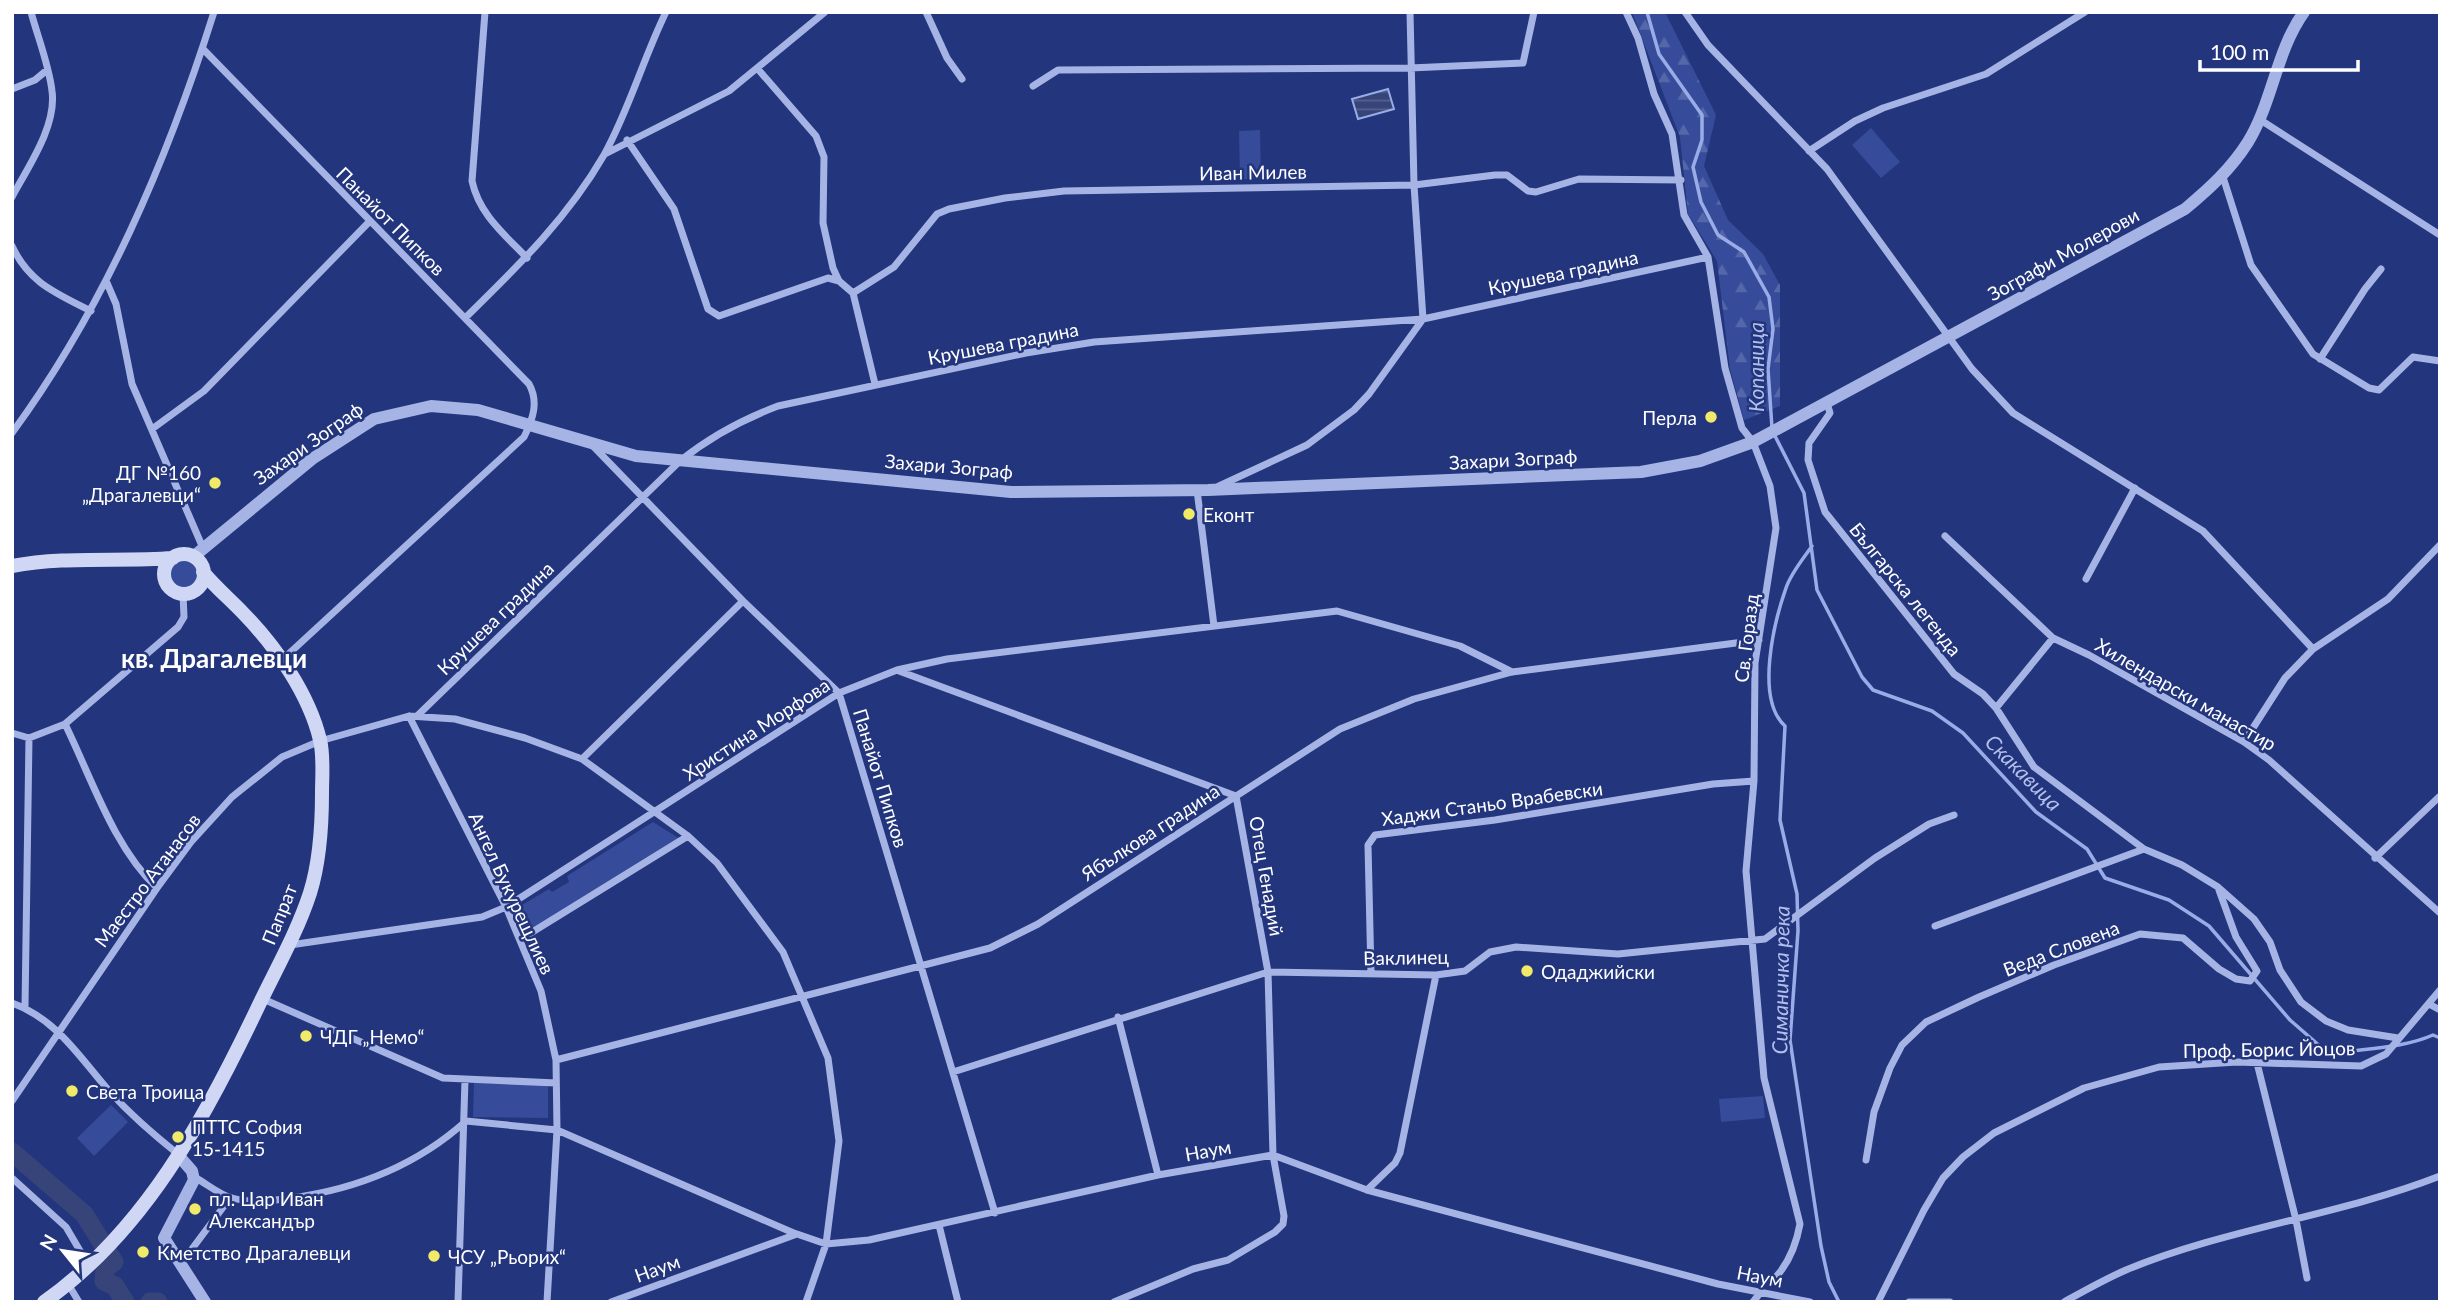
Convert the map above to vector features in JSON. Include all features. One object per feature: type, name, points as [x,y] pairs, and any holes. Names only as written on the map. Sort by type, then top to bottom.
[{"type":"main road","points":[[12,566],[76,557],[135,561],[173,558],[198,552],[204,572],[202,582],[189,592]]},
{"type":"main road","points":[[164,577],[166,566],[173,558]]},
{"type":"main road","points":[[135,561],[164,577],[170,589],[220,594]]},
{"type":"main road","name":"Папрат","points":[[44,1302],[94,1262],[116,1238],[178,1155],[224,1078],[288,945],[310,892],[321,838],[320,741],[302,695],[281,661],[243,614],[220,594],[204,572]]},
{"type":"street","points":[[12,197],[41,141],[52,109],[52,92],[31,12]]},
{"type":"street","points":[[12,433],[43,392],[107,282],[160,164],[214,12]]},
{"type":"street","points":[[485,12],[472,181],[476,200],[486,215],[527,258]]},
{"type":"street","points":[[465,317],[555,228],[604,154],[666,12]]},
{"type":"street","points":[[937,12],[928,15],[947,58],[962,79]]},
{"type":"street","points":[[1214,626],[1203,490],[1297,450],[1354,410],[1369,394],[1423,319],[1414,185],[1410,12]]},
{"type":"street","points":[[1033,86],[1058,70],[1410,68],[1523,63],[1534,12]]},
{"type":"street","name":"Св. Горазд","points":[[1626,12],[1638,38],[1654,94],[1672,134],[1685,215],[1709,257],[1725,368],[1742,428],[1757,439],[1770,486],[1776,528],[1755,663],[1754,781],[1746,871],[1764,1078],[1800,1224],[1796,1242],[1780,1273],[1770,1282]]},
{"type":"street","points":[[1685,12],[1708,44],[1827,169],[1972,369],[2013,413],[2203,531],[2313,649]]},
{"type":"street","points":[[1809,151],[1855,121],[1883,108],[1986,74],[2085,12]]},
{"type":"street","name":"Зографи Молерови","points":[[1757,439],[2185,209],[2223,177],[2249,140],[2290,32],[2304,12]]},
{"type":"street","points":[[604,154],[627,140],[729,91],[822,15]]},
{"type":"street","name":"Панайот Пипков","points":[[203,49],[529,384],[534,394],[531,424]]},
{"type":"street","points":[[757,68],[816,136],[824,157],[823,223],[833,268],[839,281],[853,293],[875,384]]},
{"type":"street","points":[[12,89],[35,80],[47,70]]},
{"type":"street","points":[[2259,119],[2440,235]]},
{"type":"street","points":[[627,140],[674,209],[708,309],[719,316],[828,278],[839,281]]},
{"type":"street","name":"Иван Милев","points":[[853,293],[894,267],[937,215],[982,202],[1064,191],[1414,185],[1507,176],[1528,191],[1536,192],[1579,179],[1681,180]]},
{"type":"street","points":[[2223,177],[2251,265],[2320,359],[2379,390],[2413,357],[2440,361]]},
{"type":"street","points":[[152,429],[204,390],[369,222]]},
{"type":"street","points":[[12,246],[24,270],[33,278],[91,311]]},
{"type":"street","name":"Крушева градина","points":[[413,716],[680,461],[706,440],[746,418],[778,406],[875,384],[1094,342],[1423,319],[1709,257]]},
{"type":"street","points":[[2320,359],[2365,289],[2381,270]]},
{"type":"street","points":[[107,282],[116,304],[132,384],[152,429],[198,552]]},
{"type":"street","name":"Българска легенда","points":[[1827,403],[1830,413],[1809,443],[1808,460],[1825,512],[1954,674],[1983,694],[1996,708],[2034,767],[2144,849],[2182,865],[2218,887],[2254,919],[2270,942],[2280,970],[2301,1002],[2326,1021],[2348,1030],[2398,1038]]},
{"type":"street","name":"Захари Зограф","points":[[198,552],[312,459],[374,419],[404,410],[443,406],[478,410],[636,456],[1011,492],[1203,490],[1641,472],[1700,461],[1757,439]]},
{"type":"street","points":[[281,661],[510,450],[531,424]]},
{"type":"street","name":"Панайот Пипков","points":[[588,441],[743,601],[839,693],[995,1213]]},
{"type":"street","points":[[2086,579],[2135,488]]},
{"type":"street","name":"Хилендарски манастир","points":[[1945,536],[2053,638],[2244,742],[2269,760],[2375,858],[2440,913]]},
{"type":"street","points":[[2244,742],[2285,678],[2313,649],[2388,599],[2440,545]]},
{"type":"street","points":[[12,733],[29,738],[65,724],[178,627],[184,617],[189,592]]},
{"type":"street","points":[[582,759],[743,601]]},
{"type":"street","name":"Христина Морфова","points":[[288,945],[482,917],[506,907],[839,693],[897,670],[947,659],[1337,611],[1460,646],[1512,672]]},
{"type":"street","points":[[1996,708],[2053,638]]},
{"type":"street","name":"Ябълкова градина","points":[[556,1060],[922,968],[990,948],[1038,923],[1340,729],[1414,699],[1512,672],[1759,640]]},
{"type":"street","name":"Отец Генадий","points":[[897,670],[1236,796],[1268,972],[1273,1155],[1284,1216],[1283,1224],[1275,1232],[1228,1260],[1194,1269],[1114,1302]]},
{"type":"street","name":"Маестро Атанасов","points":[[12,1101],[157,888],[191,842],[232,797],[282,757],[320,741],[413,716],[455,719],[525,738],[582,759],[688,836],[717,863],[783,952],[828,1058],[839,1141],[826,1244],[806,1302]]},
{"type":"street","name":"Ангел Букурещлиев","points":[[413,716],[521,939],[541,991],[556,1060],[556,1130],[547,1302]]},
{"type":"street","points":[[65,724],[120,842],[137,870],[157,888]]},
{"type":"street","points":[[25,1007],[29,738]]},
{"type":"street","name":"Хаджи Станьо Врабевски","points":[[1371,974],[1368,845],[1375,835],[1508,818],[1713,784],[1754,781]]},
{"type":"street","points":[[2375,858],[2440,796]]},
{"type":"street","name":"Ваклинец","points":[[953,1072],[1118,1017],[1268,972],[1436,975],[1465,971],[1490,952],[1516,947],[1618,954],[1765,939],[1875,858],[1929,824],[1954,814]]},
{"type":"street","points":[[521,939],[688,836]]},
{"type":"street","points":[[1935,926],[2144,849]]},
{"type":"street","name":"Веда Словена","points":[[1866,1160],[1874,1112],[1890,1068],[1902,1045],[1926,1022],[1968,1002],[2054,965],[2140,934],[2183,938],[2219,969],[2236,979],[2249,981],[2257,971],[2236,937],[2218,887]]},
{"type":"street","points":[[1367,1190],[1395,1163],[1400,1153],[1436,975]]},
{"type":"street","name":"Проф. Борис Йоцов","points":[[1878,1302],[1923,1210],[1943,1178],[1963,1157],[1994,1133],[2084,1088],[2159,1067],[2257,1063],[2361,1066],[2386,1054],[2440,990]]},
{"type":"street","points":[[262,998],[443,1077],[556,1083]]},
{"type":"street","points":[[12,1003],[25,1007],[59,1031],[134,1118],[178,1155],[194,1177],[230,1198],[277,1200],[329,1193],[387,1175],[443,1142],[466,1121],[556,1130],[797,1234]]},
{"type":"street","points":[[2429,1004],[2440,1010]]},
{"type":"street","points":[[1118,1017],[1158,1175]]},
{"type":"street","points":[[2257,1063],[2297,1220],[2306,1278]]},
{"type":"street","points":[[458,1302],[466,1121],[465,1080]]},
{"type":"street","name":"Наум","points":[[611,1302],[797,1234],[826,1244],[869,1240],[1158,1175],[1273,1155],[1367,1190],[1760,1293],[1810,1302]]},
{"type":"street","points":[[2064,1302],[2127,1270],[2440,1176]]},
{"type":"street","points":[[194,1177],[164,1234],[180,1265],[205,1302]]},
{"type":"street","points":[[12,1178],[66,1227],[94,1262]]},
{"type":"street","points":[[180,1265],[230,1198]]},
{"type":"street","points":[[939,1225],[958,1302]]},
{"type":"street","points":[[68,1284],[79,1302]]},
{"type":"street","points":[[1753,1302],[1760,1293]]},
{"type":"street","points":[[1909,1302],[1950,1302]]},
{"type":"green space","points":[[1632,12],[1665,12],[1716,115],[1704,166],[1728,220],[1763,254],[1780,285],[1780,406],[1744,420],[1730,369],[1717,261],[1688,214],[1680,137]]},
{"type":"green space","points":[[1871,128],[1900,162],[1881,178],[1852,145]]},
{"type":"green space","points":[[1260,130],[1261,179],[1240,179],[1239,131]]},
{"type":"green space","points":[[184,559],[195,563],[199,574],[195,585],[184,589],[173,585],[169,574],[173,563]]},
{"type":"green space","points":[[653,822],[680,839],[522,935],[512,911],[549,889],[552,892],[569,882],[567,876]]},
{"type":"green space","points":[[474,1083],[548,1084],[548,1118],[473,1117]]},
{"type":"green space","points":[[1763,1096],[1765,1118],[1721,1122],[1719,1099]]},
{"type":"green space","points":[[111,1105],[128,1122],[94,1156],[77,1138]]},
{"type":"shaded area","points":[[1388,89],[1394,109],[1358,119],[1352,99]]},
{"type":"waterway","name":"Копаница","points":[[1647,12],[1659,54],[1702,115],[1702,140],[1693,167],[1701,202],[1718,235],[1744,252],[1769,297],[1773,329],[1768,369],[1772,428]]},
{"type":"waterway","name":"Скакавица","points":[[1775,436],[1804,493],[1817,590],[1862,677],[1873,690],[1932,711],[1963,733],[2036,812],[2087,849],[2105,878],[2169,900],[2209,926],[2290,1020],[2329,1054],[2395,1046],[2433,1035],[2440,1038]]},
{"type":"waterway","name":"Симаничка река","points":[[1812,546],[1791,577],[1781,603],[1772,639],[1769,679],[1776,714],[1785,726],[1780,820],[1797,894],[1798,931],[1790,1040],[1821,1246],[1829,1282],[1839,1302]]},
{"type":"waterway","points":[[12,1152],[84,1214],[114,1262],[105,1268],[104,1281],[115,1286],[125,1302]]},
{"type":"waterway","points":[[150,1302],[158,1302]]},
{"type":"place","name":"Перла","points":[[1711,417]]},
{"type":"place","name":"ДГ №160 „Драгалевци“","points":[[215,483]]},
{"type":"place","name":"Еконт","points":[[1189,514]]},
{"type":"place","name":"Одаджийски","points":[[1527,971]]},
{"type":"place","name":"ЧДГ „Немо“","points":[[306,1036]]},
{"type":"place","name":"Света Троица","points":[[72,1091]]},
{"type":"place","name":"ПТТС София 15-1415","points":[[178,1137]]},
{"type":"place","name":"пл. Цар Иван Александър","points":[[195,1209]]},
{"type":"place","name":"Кметство Драгалевци","points":[[143,1252]]},
{"type":"place","name":"ЧСУ „Рьорих“","points":[[434,1256]]},
{"type":"district","name":"кв. Драгалевци","points":[[214,658]]}]
